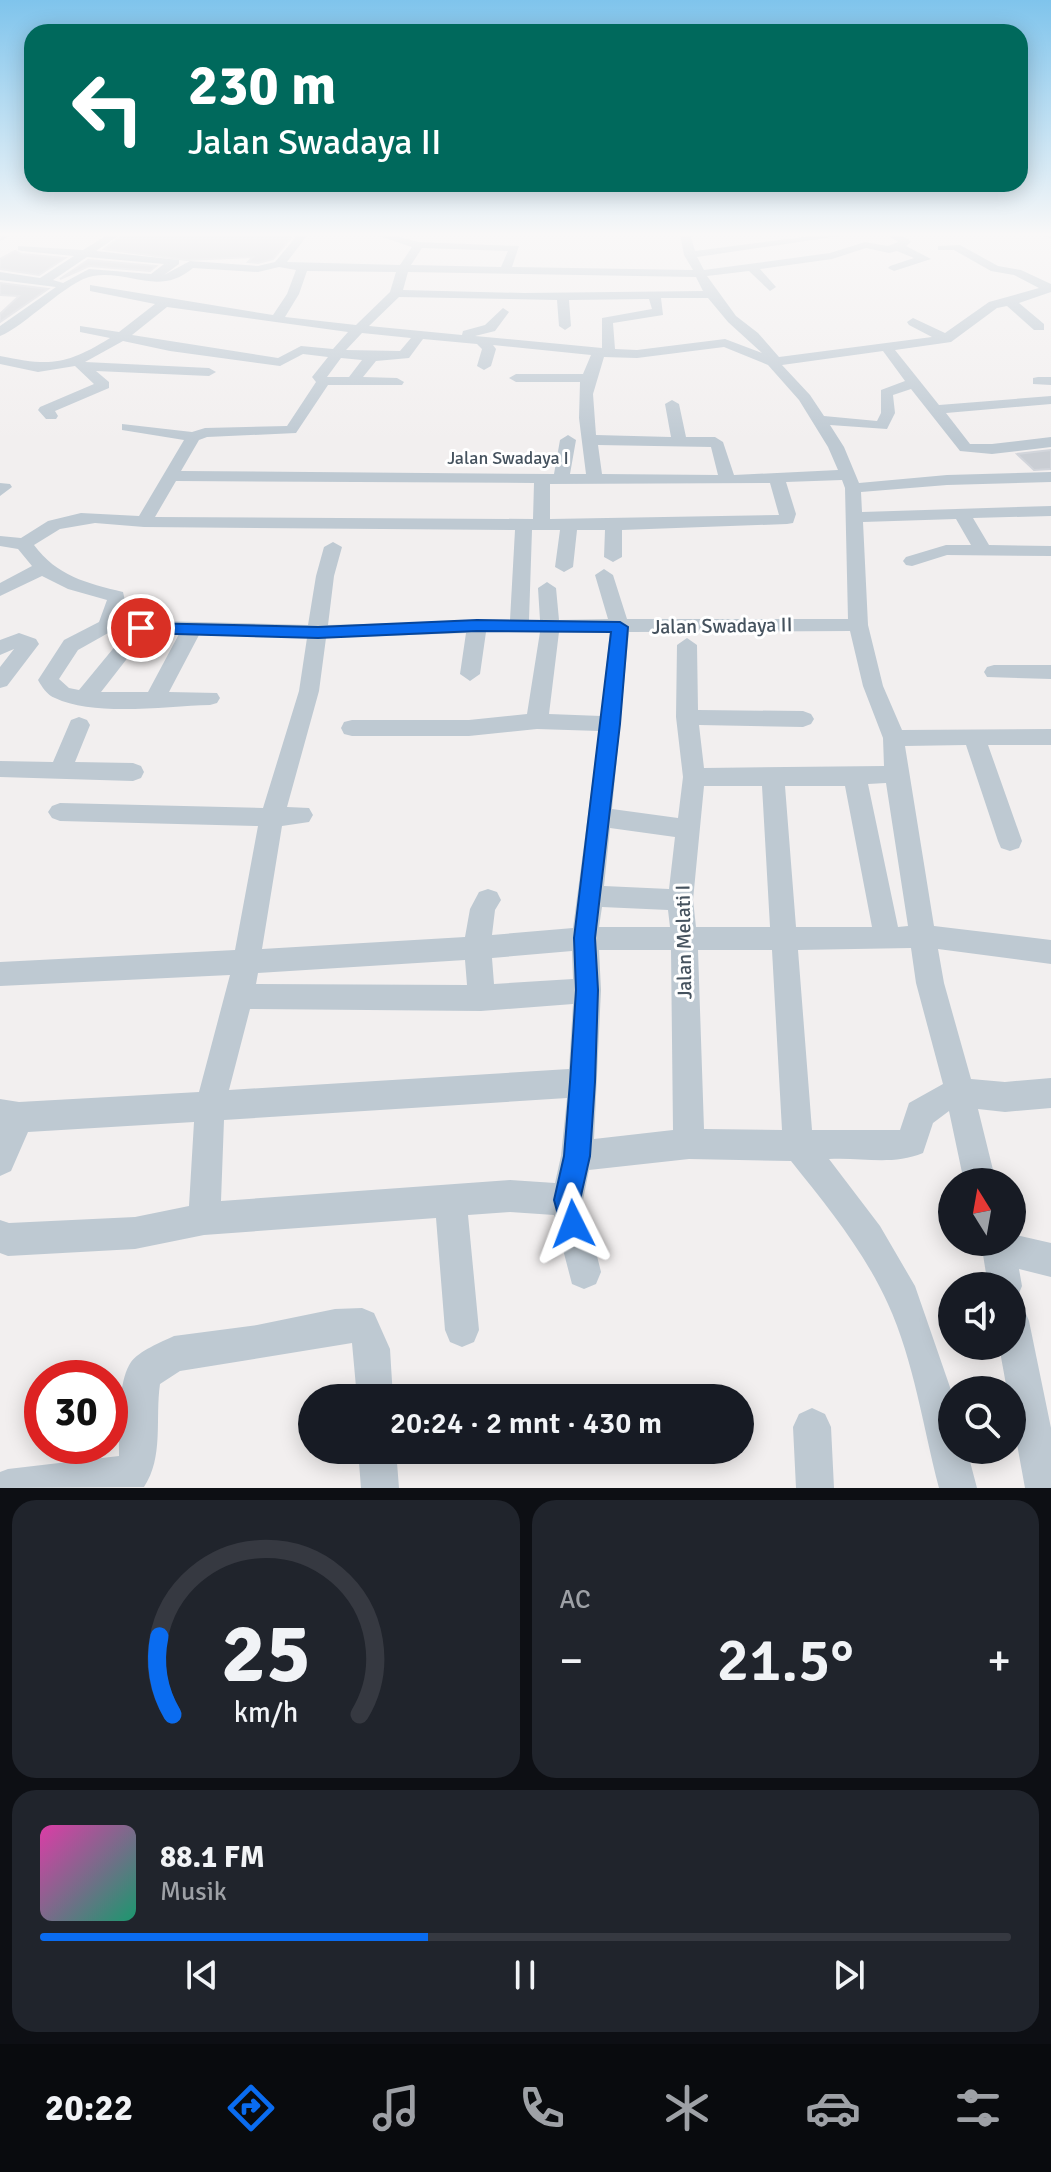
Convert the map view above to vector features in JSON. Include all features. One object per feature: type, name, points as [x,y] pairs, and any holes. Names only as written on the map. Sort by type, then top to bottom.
[{"type":"street","points":[[0,332],[41,303]]},
{"type":"street","points":[[278,318],[287,303]]},
{"type":"street","points":[[385,303],[359,328],[319,377],[323,381],[397,382]]},
{"type":"street","points":[[563,303],[565,326]]},
{"type":"street","points":[[595,479],[585,404],[588,378],[604,353],[606,321],[659,312],[656,303]]},
{"type":"street","points":[[719,303],[762,345],[771,355],[772,362]]},
{"type":"street","points":[[772,362],[946,339],[999,303]]},
{"type":"street","points":[[1012,303],[1039,327]]},
{"type":"street","points":[[0,360],[39,369],[68,362],[121,337],[163,304],[604,353],[637,354],[725,343],[772,362],[805,398],[836,447],[849,482],[855,517],[858,625],[873,686],[894,738],[896,773],[930,983],[977,1168]]},
{"type":"street","points":[[459,337],[490,328],[503,312]]},
{"type":"street","points":[[142,322],[87,323],[121,337],[170,347],[280,362],[301,350],[372,357],[404,355],[421,333]]},
{"type":"street","points":[[913,322],[946,339]]},
{"type":"street","points":[[480,339],[489,349],[484,366]]},
{"type":"street","points":[[886,347],[965,448],[992,449],[1051,442]]},
{"type":"street","points":[[353,381],[372,357]]},
{"type":"street","points":[[68,362],[84,366],[209,372]]},
{"type":"street","points":[[51,416],[44,413],[45,410],[104,385],[84,366]]},
{"type":"street","points":[[516,378],[588,378]]},
{"type":"street","points":[[127,427],[193,437],[205,433],[291,430],[323,381]]},
{"type":"street","points":[[819,420],[882,426],[888,413],[886,393],[913,383]]},
{"type":"street","points":[[933,410],[1051,400]]},
{"type":"street","points":[[672,404],[679,440]]},
{"type":"street","points":[[144,522],[193,437]]},
{"type":"street","points":[[561,477],[568,440]]},
{"type":"street","points":[[591,440],[679,440],[718,445],[727,480]]},
{"type":"street","points":[[992,449],[1051,500]]},
{"type":"street","name":"Jalan Swadaya I","points":[[170,476],[777,478],[849,482],[1028,480],[1051,477]]},
{"type":"street","points":[[519,626],[542,478]]},
{"type":"street","points":[[0,541],[24,544],[48,525],[68,519],[95,518],[144,522],[782,529],[788,514],[777,478]]},
{"type":"street","points":[[855,517],[1051,511]]},
{"type":"street","points":[[962,514],[983,550]]},
{"type":"street","points":[[564,567],[569,525]]},
{"type":"street","points":[[613,557],[614,525]]},
{"type":"street","points":[[24,544],[41,569],[52,578],[116,596],[117,605],[107,626],[71,645],[50,672],[48,680],[53,687],[62,693],[85,697],[210,698]]},
{"type":"street","points":[[204,1219],[210,1105],[240,996],[272,817],[309,691],[325,576],[333,547]]},
{"type":"street","points":[[912,561],[946,550],[1051,551]]},
{"type":"street","points":[[0,590],[41,569]]},
{"type":"street","points":[[584,1272],[567,1200],[577,1156],[583,1082],[587,990],[585,938],[620,627],[604,575]]},
{"type":"street","points":[[537,721],[550,627],[547,588]]},
{"type":"street","name":"Jalan Swadaya II","points":[[107,626],[318,632],[477,626],[858,625]]},
{"type":"street","points":[[470,674],[477,626]]},
{"type":"street","points":[[85,697],[141,628]]},
{"type":"street","points":[[155,698],[192,629]]},
{"type":"street","points":[[0,648],[19,639],[29,644],[0,681]]},
{"type":"street","name":"Jalan Melati I","points":[[687,645],[687,717],[694,777],[680,900],[684,938],[689,1144]]},
{"type":"street","points":[[994,672],[1051,672]]},
{"type":"street","points":[[687,717],[803,719]]},
{"type":"street","points":[[352,728],[469,728],[537,721],[611,724]]},
{"type":"street","points":[[61,770],[79,725]]},
{"type":"street","points":[[894,738],[1051,737]]},
{"type":"street","points":[[975,739],[1010,841]]},
{"type":"street","points":[[0,769],[133,772]]},
{"type":"street","points":[[694,777],[855,777],[896,773]]},
{"type":"street","points":[[773,775],[798,1146],[870,1240],[902,1297],[923,1355],[958,1488]]},
{"type":"street","points":[[855,777],[887,939]]},
{"type":"street","points":[[60,812],[301,815]]},
{"type":"street","points":[[600,817],[688,829]]},
{"type":"street","points":[[590,896],[680,900]]},
{"type":"street","points":[[481,998],[481,908],[488,900]]},
{"type":"street","points":[[0,974],[245,963],[585,938],[887,939],[923,936],[1051,952]]},
{"type":"street","points":[[240,996],[481,998],[587,990]]},
{"type":"street","points":[[0,1160],[10,1116],[583,1082]]},
{"type":"street","points":[[577,1156],[689,1144],[798,1146],[847,1143],[893,1147],[912,1142],[920,1114],[938,1101],[959,1092],[1005,1097],[1051,1093]]},
{"type":"street","points":[[0,1236],[8,1240],[135,1233],[204,1219],[510,1196],[567,1200]]},
{"type":"street","points":[[451,1202],[462,1330]]},
{"type":"street","points":[[1026,1253],[1051,1260]]},
{"type":"street","points":[[8,1488],[131,1474],[138,1463],[138,1412],[144,1374],[174,1354],[257,1343],[335,1326],[362,1325],[372,1349],[374,1384]]},
{"type":"street","points":[[1019,1360],[1044,1488]]},
{"type":"street","points":[[812,1427],[815,1488]]},
{"type":"street","points":[[378,1464],[380,1488]]},
{"type":"building","points":[[11,303],[27,303],[0,322],[0,314]]},
{"type":"building","points":[[1051,450],[1051,469],[1034,470],[1017,454]]},
{"type":"route","points":[[141,628],[318,632],[477,626],[620,627],[585,938],[587,990],[583,1082],[577,1156],[567,1200],[573,1224]]}]
